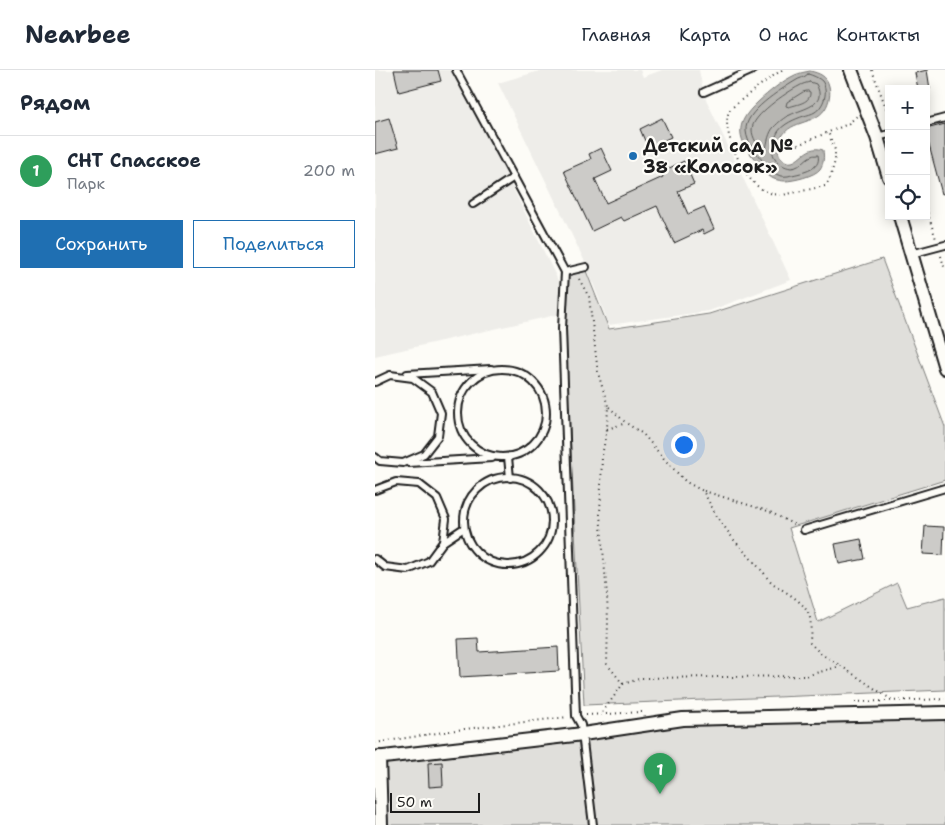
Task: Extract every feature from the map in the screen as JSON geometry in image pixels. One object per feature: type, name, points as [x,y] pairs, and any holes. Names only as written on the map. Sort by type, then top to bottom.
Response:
[{"type":"street","points":[[851,70],[866,107],[883,136],[889,175]]},
{"type":"street","points":[[901,220],[945,368]]},
{"type":"street","points":[[381,825],[377,757],[583,734],[683,719],[945,713]]},
{"type":"lane","points":[[456,70],[565,272],[561,328],[576,716],[583,734],[593,825]]},
{"type":"lane","points":[[704,92],[753,70]]},
{"type":"lane","points":[[930,122],[945,118]]},
{"type":"lane","points":[[473,204],[514,177]]},
{"type":"lane","points":[[911,254],[945,245]]},
{"type":"lane","points":[[565,272],[586,267]]},
{"type":"lane","points":[[496,369],[474,378],[461,397],[458,420],[467,441],[485,455],[508,457]]},
{"type":"lane","points":[[375,382],[390,375],[496,369],[519,372],[537,386],[546,407],[543,430],[530,448],[508,457],[403,464],[380,461],[375,457]]},
{"type":"lane","points":[[390,375],[413,378],[419,382],[432,392],[441,413],[438,436],[424,454],[403,464]]},
{"type":"lane","points":[[508,457],[510,478]]},
{"type":"lane","points":[[502,477],[525,480],[543,494],[552,515],[549,538],[536,556],[514,565],[491,563],[473,549],[464,528],[467,505],[480,486],[502,477]]},
{"type":"lane","points":[[375,490],[396,482],[419,484],[437,498],[446,519],[443,542]]},
{"type":"lane","points":[[804,530],[945,488]]},
{"type":"lane","points":[[375,559],[385,567],[408,570],[429,561],[443,542],[464,528]]},
{"type":"path","points":[[782,70],[766,80],[730,110],[727,119],[727,130],[734,150],[752,181],[760,188],[776,195],[825,186],[835,161],[835,150],[829,132]]},
{"type":"path","points":[[872,70],[885,105]]},
{"type":"path","points":[[793,147],[848,124],[866,107]]},
{"type":"path","points":[[575,270],[589,297],[597,373],[608,406],[607,429],[601,456],[600,514],[607,595],[607,664],[623,684]]},
{"type":"path","points":[[608,406],[643,434],[685,482],[703,491],[768,510],[804,530]]},
{"type":"path","points":[[607,429],[627,423]]},
{"type":"path","points":[[703,491],[734,540],[764,573],[767,579],[798,599],[809,616],[811,643],[821,654],[892,700]]},
{"type":"path","points":[[601,714],[623,684],[642,678],[805,676],[841,666]]},
{"type":"path","points":[[375,743],[457,730],[576,716]]},
{"type":"shaded area","points":[[375,70],[455,70],[573,311],[375,356]]},
{"type":"shaded area","name":"Детский сад № 38 «Колосок»","points":[[543,70],[640,70],[643,77],[662,70],[699,70],[704,95],[791,280],[709,311],[609,325],[584,260],[498,83]]},
{"type":"shaded area","points":[[882,259],[945,427],[945,480],[789,528],[818,622],[897,583],[907,607],[945,597],[945,690],[584,705],[562,277],[586,271],[609,329],[709,314]]},
{"type":"shaded area","points":[[945,707],[945,825],[375,825],[375,762],[552,733]]},
{"type":"water","points":[[810,71],[822,76],[828,83],[830,92],[828,104],[814,118],[788,129],[783,134],[778,151],[782,159],[790,162],[811,150],[823,150],[824,158],[822,164],[817,172],[804,178],[785,181],[774,179],[765,172],[746,147],[742,139],[741,125],[750,110],[785,80],[800,73]]},
{"type":"building","points":[[394,70],[438,70],[441,81],[399,92]]},
{"type":"building","points":[[927,70],[929,85],[917,85],[915,73]]},
{"type":"building","points":[[389,118],[398,148],[375,154],[375,122]]},
{"type":"building","points":[[662,118],[671,137],[648,148],[640,129]]},
{"type":"building","points":[[945,124],[945,193],[942,194],[930,149],[930,128]]},
{"type":"building","points":[[601,148],[612,171],[595,179],[606,203],[663,177],[661,172],[684,161],[694,184],[678,191],[688,214],[704,207],[714,229],[704,234],[702,230],[674,243],[657,206],[624,221],[621,217],[592,231],[564,171],[591,159],[589,154]]},
{"type":"building","points":[[925,526],[944,527],[943,555],[923,554]]},
{"type":"building","points":[[861,539],[865,559],[839,564],[835,544]]},
{"type":"building","points":[[478,638],[479,652],[558,647],[559,671],[460,677],[458,639]]},
{"type":"building","points":[[442,762],[443,786],[429,787],[428,763]]},
{"type":"place","name":"Детский сад № 38 «Колосок»","points":[[633,156]]},
{"type":"place","name":"СНТ Спасское","points":[[660,794]]}]
